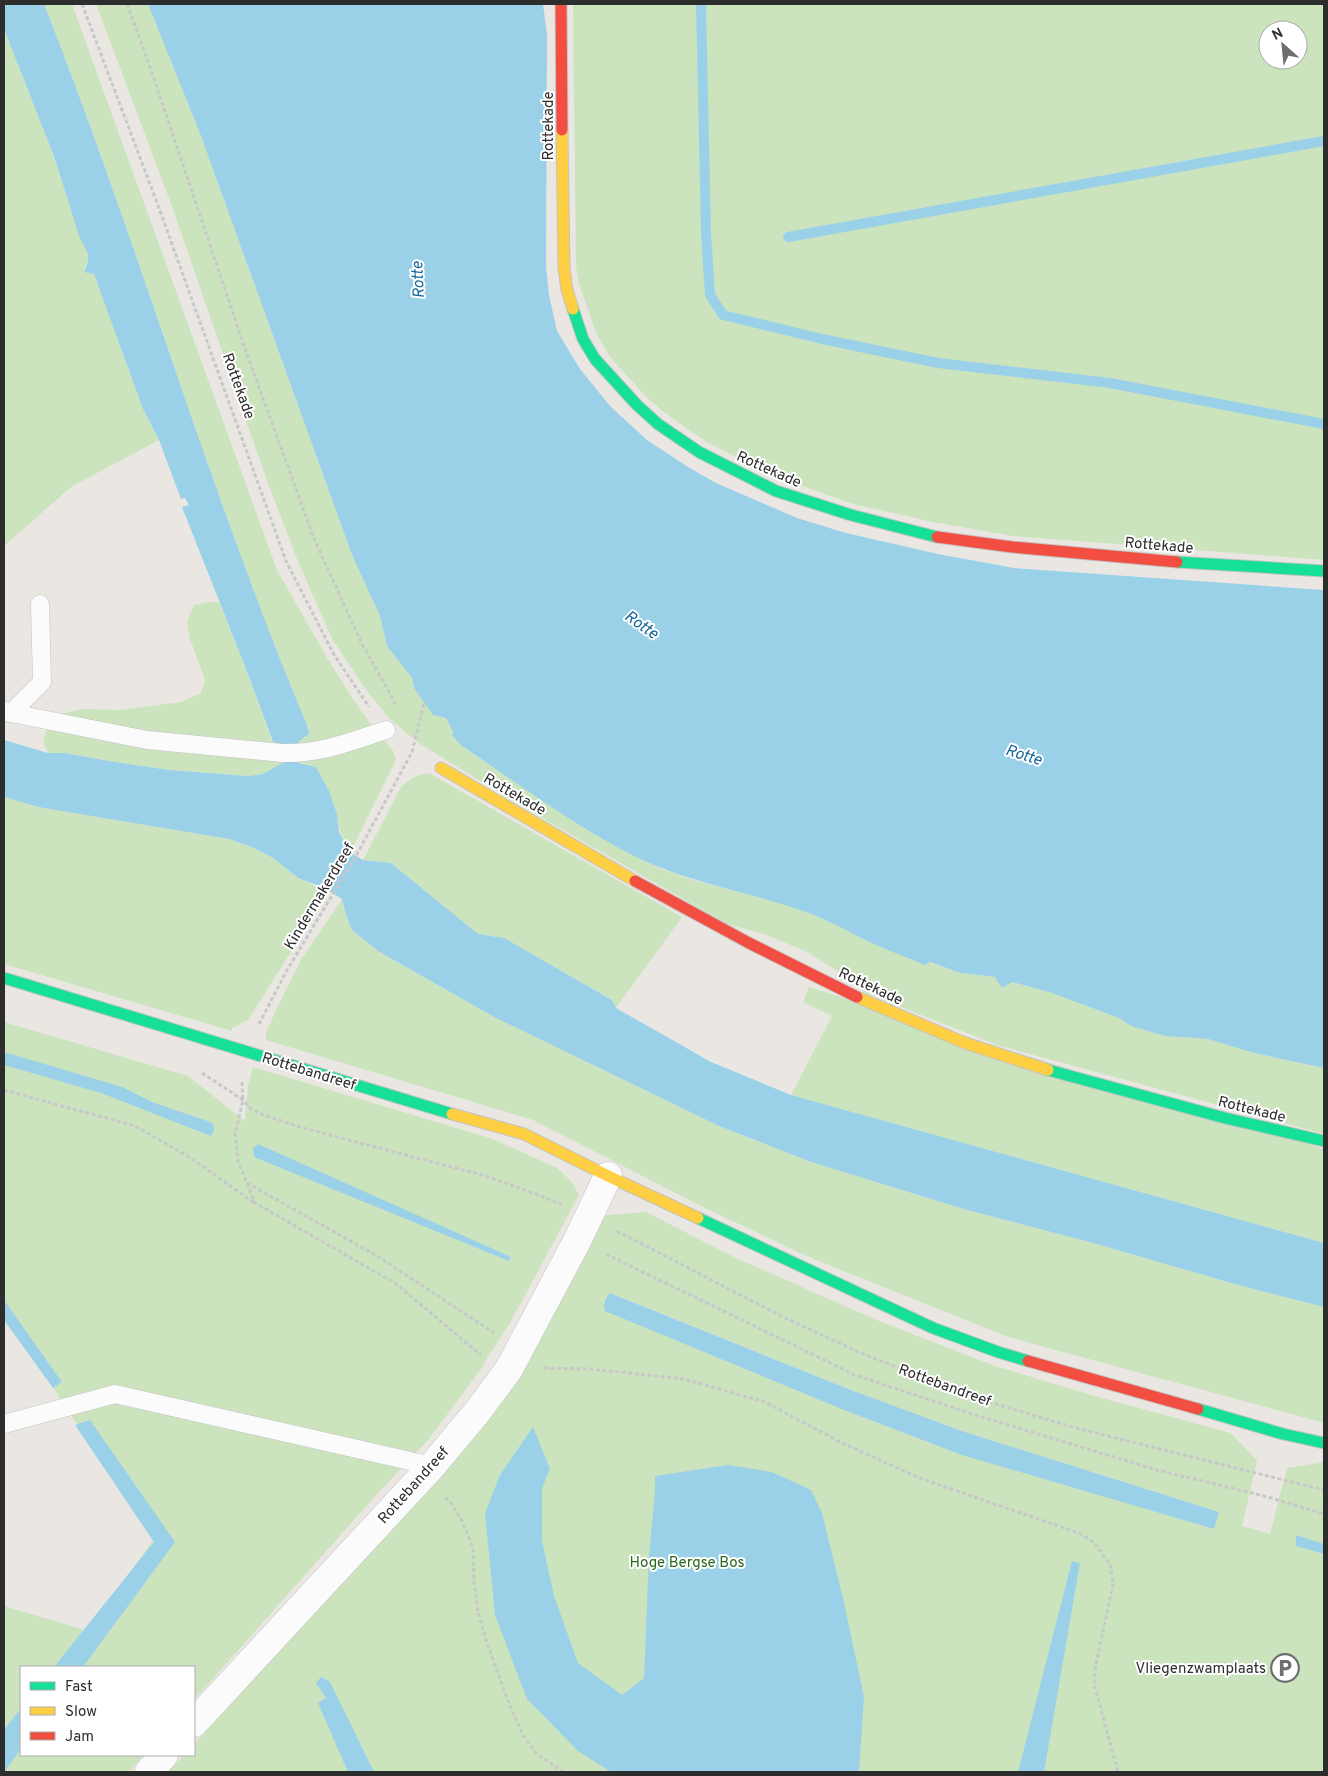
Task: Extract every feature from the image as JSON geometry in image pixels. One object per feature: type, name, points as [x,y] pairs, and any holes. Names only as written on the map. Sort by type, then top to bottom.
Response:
[{"type":"street","name":"Rottekade","points":[[562,4],[564,268],[567,290],[584,339],[595,359],[637,405],[658,424],[699,452],[776,492],[850,515],[936,537],[1012,547],[1159,561],[1324,572]]},
{"type":"street","name":"Rottekade","points":[[441,768],[668,899],[763,950],[864,1000],[944,1034],[1043,1069],[1254,1126],[1324,1141]]},
{"type":"street","name":"Rottebandreef","points":[[4,978],[425,1107],[524,1134],[608,1176],[933,1328],[998,1352],[1283,1434],[1324,1443]]},
{"type":"street","name":"Rottebandreef","points":[[195,1722],[425,1473],[478,1411],[509,1369],[590,1217],[608,1176]]},
{"type":"street","points":[[149,1772],[163,1756]]},
{"type":"lane","points":[[8,712],[42,682],[40,604]]},
{"type":"lane","points":[[8,712],[147,740],[282,753],[300,753],[329,749],[386,730]]},
{"type":"lane","points":[[4,1424],[115,1394],[425,1473]]},
{"type":"path","name":"Rottekade","points":[[82,4],[159,208],[286,562],[333,653],[382,727],[412,752]]},
{"type":"path","points":[[127,4],[245,349],[315,541],[361,642],[392,697],[399,715]]},
{"type":"path","name":"Kindermakerdreef","points":[[247,1052],[286,972],[334,895],[412,752],[424,703]]},
{"type":"path","points":[[409,743],[412,752]]},
{"type":"path","points":[[4,1090],[135,1126],[194,1160],[255,1203],[396,1283],[480,1355],[509,1369],[590,1369],[684,1379],[765,1402],[842,1443],[922,1479],[1079,1533],[1095,1543],[1111,1566],[1113,1585],[1096,1664],[1094,1684],[1118,1772]]},
{"type":"path","name":"Rottebandreef","points":[[247,1182],[238,1161],[235,1134],[243,1100],[251,1109],[261,1114],[294,1125],[482,1175],[534,1193],[590,1217],[785,1318],[863,1354],[976,1398],[1076,1428],[1324,1490]]},
{"type":"path","points":[[247,1182],[255,1203]]},
{"type":"path","points":[[247,1182],[377,1256],[497,1335]]},
{"type":"path","points":[[577,1241],[855,1376],[972,1414],[1157,1470],[1268,1497],[1324,1514]]},
{"type":"path","points":[[425,1473],[450,1502],[469,1535],[473,1548],[474,1581],[478,1612],[511,1709],[524,1737],[537,1754],[563,1772]]},
{"type":"green space","points":[[44,4],[72,4],[277,570],[329,661],[372,726],[367,732],[294,747],[296,743],[309,734],[307,725],[237,546],[111,184]]},
{"type":"green space","points":[[96,4],[148,4],[201,136],[352,555],[380,616],[387,646],[412,678],[414,688],[446,718],[461,745],[573,821],[634,856],[664,870],[693,880],[755,895],[805,911],[840,926],[869,942],[960,973],[995,977],[1052,993],[1119,1018],[1131,1026],[1165,1036],[1208,1039],[1254,1053],[1324,1068],[1324,1134],[997,1045],[866,993],[836,970],[805,951],[764,934],[727,924],[514,802],[422,745],[389,718],[366,690],[332,639],[297,559],[266,478],[170,201]]},
{"type":"green space","points":[[573,4],[1324,4],[1324,560],[1013,536],[933,522],[853,504],[771,475],[705,441],[665,413],[645,396],[610,357],[596,333],[579,284],[576,267]]},
{"type":"green space","points":[[4,29],[55,159],[79,236],[88,254],[88,261],[83,270],[94,273],[143,409],[159,440],[71,487],[4,546]]},
{"type":"green space","points":[[219,602],[246,669],[272,742],[284,745],[287,762],[263,774],[247,776],[169,770],[65,753],[48,753],[43,741],[48,726],[58,714],[84,709],[121,710],[181,702],[201,693],[205,680],[190,639],[187,621],[194,605]]},
{"type":"green space","points":[[382,739],[391,748],[396,760],[350,853],[342,838],[332,800],[316,767],[298,763],[297,760]]},
{"type":"green space","points":[[429,773],[682,917],[616,1008],[612,1000],[504,938],[478,934],[391,863],[363,860],[401,787],[413,777]]},
{"type":"green space","points":[[4,797],[38,807],[229,839],[254,848],[273,858],[298,878],[329,892],[248,1020],[232,1028],[232,1031],[4,964]]},
{"type":"green space","points":[[342,899],[352,930],[378,951],[494,1017],[719,1126],[811,1162],[967,1210],[1324,1307],[1324,1423],[1008,1337],[811,1258],[705,1208],[533,1120],[266,1040],[266,1033],[276,1010],[302,958]]},
{"type":"green space","points":[[809,987],[1324,1149],[1324,1243],[791,1095],[832,1016],[803,1002]]},
{"type":"green space","points":[[4,1022],[188,1076],[245,1121],[248,1085],[253,1067],[493,1139],[557,1168],[571,1181],[579,1195],[509,1325],[480,1369],[487,1361],[429,1439],[378,1493],[195,1699],[195,1666],[20,1666],[20,1756],[143,1756],[129,1772],[4,1772],[4,1606],[88,1631],[154,1539],[53,1388],[62,1382],[4,1300]]},
{"type":"green space","name":"Hoge Bergse Bos","points":[[646,1212],[732,1256],[874,1319],[995,1366],[1091,1395],[1231,1433],[1257,1461],[1242,1526],[1270,1534],[1287,1468],[1324,1462],[1324,1544],[1296,1535],[1324,1550],[1324,1772],[168,1772],[183,1756],[195,1756],[195,1743],[356,1565],[606,1215]],"holes":[[[611,1293],[851,1390],[962,1431],[1219,1512],[966,1445],[604,1303],[606,1297]]]},
{"type":"water","points":[[4,4],[44,4],[111,184],[237,546],[307,725],[309,734],[297,743],[296,746],[298,763],[316,767],[329,791],[337,814],[339,832],[349,852],[363,860],[391,863],[478,934],[504,938],[612,1000],[616,1008],[711,1062],[791,1095],[1324,1243],[1324,1307],[967,1210],[811,1162],[719,1126],[494,1017],[378,951],[352,930],[342,899],[322,887],[298,878],[273,858],[254,848],[229,839],[38,807],[4,797],[4,740],[48,753],[65,753],[169,770],[247,776],[263,774],[288,760],[284,745],[273,742],[182,507],[189,505],[185,498],[181,499],[159,440],[143,409],[94,274],[84,272],[88,261],[88,254],[79,236],[55,159],[4,29]]},
{"type":"water","name":"Rotte","points":[[148,4],[543,4],[547,35],[546,267],[549,295],[557,331],[580,369],[610,406],[647,440],[716,483],[797,518],[846,533],[938,554],[1014,568],[1324,590],[1324,1068],[1254,1053],[1208,1039],[1165,1036],[1131,1026],[1119,1018],[1052,993],[1012,982],[1002,988],[995,977],[960,973],[930,962],[925,965],[869,942],[812,914],[675,873],[634,856],[589,831],[546,804],[461,745],[452,735],[453,732],[446,718],[433,715],[414,688],[412,678],[387,646],[380,616],[352,555],[201,136]]},
{"type":"water","points":[[4,1052],[122,1087],[152,1102],[213,1123],[214,1130],[211,1136],[101,1093],[4,1065]]},
{"type":"water","points":[[258,1144],[511,1257],[509,1261],[254,1157],[253,1148]]},
{"type":"water","points":[[610,1293],[851,1390],[962,1431],[1219,1512],[1214,1529],[962,1455],[844,1410],[605,1311],[605,1301]]},
{"type":"water","points":[[4,1300],[62,1382],[53,1388],[4,1320]]},
{"type":"water","points":[[90,1420],[175,1542],[84,1666],[55,1666],[154,1542],[75,1425]]},
{"type":"water","points":[[533,1427],[550,1469],[542,1488],[542,1541],[554,1596],[578,1663],[622,1695],[644,1678],[649,1555],[655,1476],[728,1465],[772,1472],[811,1490],[822,1513],[843,1598],[864,1697],[859,1772],[611,1772],[578,1751],[527,1699],[495,1615],[485,1513],[500,1475]]},
{"type":"water","points":[[1296,1535],[1324,1544],[1324,1554],[1296,1546]]},
{"type":"water","points":[[1072,1561],[1080,1563],[1044,1772],[1018,1772]]},
{"type":"water","points":[[321,1677],[330,1682],[374,1772],[348,1772],[318,1703],[326,1698],[316,1683]]},
{"type":"water","points":[[20,1709],[20,1750],[4,1772],[4,1730]]},
{"type":"waterway","points":[[701,4],[706,233],[710,295],[723,315],[822,339],[938,363],[1110,383],[1324,424]]},
{"type":"waterway","points":[[788,237],[1324,141]]},
{"type":"traffic: fast","points":[[573,309],[583,339],[595,359],[637,405],[658,424],[699,452],[776,491],[851,515],[937,537]]},
{"type":"traffic: fast","points":[[1177,562],[1324,571]]},
{"type":"traffic: fast","points":[[4,978],[452,1114]]},
{"type":"traffic: fast","points":[[1048,1070],[1225,1118],[1324,1141]]},
{"type":"traffic: fast","points":[[698,1218],[933,1328],[1028,1361]]},
{"type":"traffic: fast","points":[[1198,1409],[1283,1434],[1324,1443]]},
{"type":"traffic: slow","points":[[562,130],[564,268],[567,290],[573,309]]},
{"type":"traffic: slow","points":[[441,768],[635,881]]},
{"type":"traffic: slow","points":[[857,997],[965,1043],[1048,1070]]},
{"type":"traffic: slow","points":[[452,1114],[524,1134],[698,1218]]},
{"type":"traffic: jam","points":[[561,4],[562,130]]},
{"type":"traffic: jam","points":[[937,537],[1012,547],[1177,562]]},
{"type":"traffic: jam","points":[[635,881],[749,943],[857,997]]},
{"type":"traffic: jam","points":[[1028,1361],[1198,1409]]},
{"type":"place","name":"Vliegenzwamplaats","points":[[1285,1668]]}]
